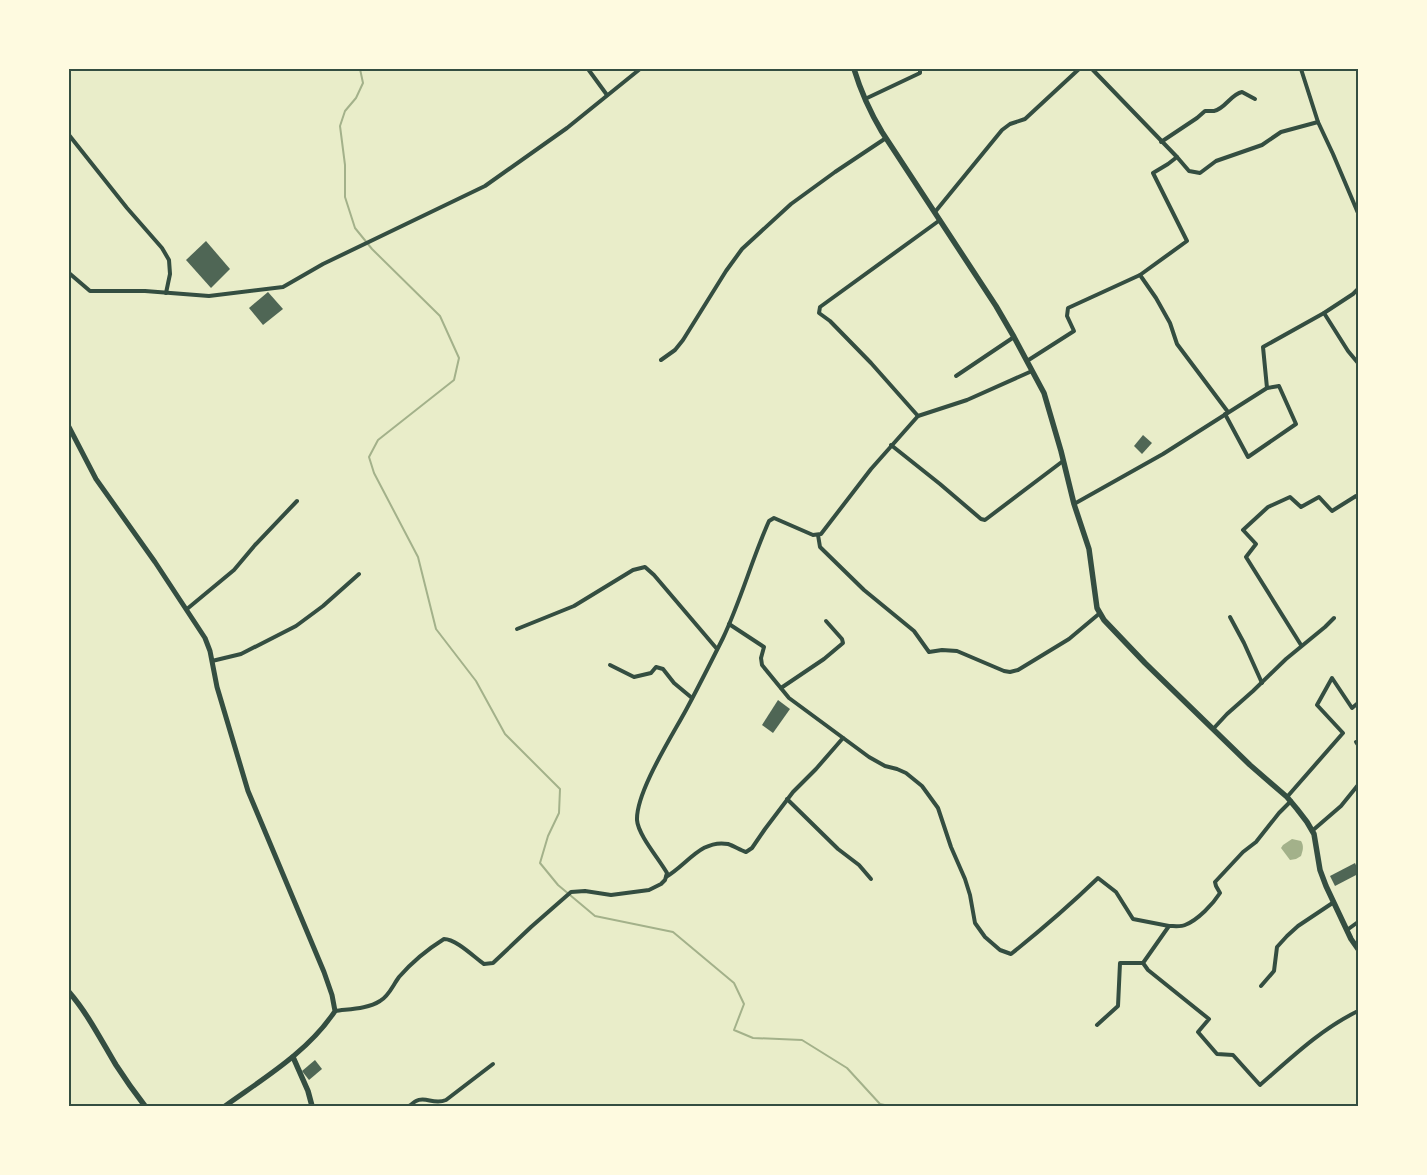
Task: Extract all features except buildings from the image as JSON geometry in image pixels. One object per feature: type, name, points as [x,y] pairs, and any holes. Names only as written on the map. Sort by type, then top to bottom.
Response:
[{"type":"main road","points":[[854,69],[870,111],[1014,337],[1044,393],[1064,461],[1074,504],[1089,549],[1097,608],[1104,620],[1124,642],[1250,765],[1289,799],[1307,822],[1312,831],[1320,870],[1347,930],[1358,949]]},
{"type":"main road","points":[[69,992],[104,1043],[130,1087],[145,1106]]},
{"type":"main road","points":[[293,1057],[308,1091],[312,1106]]},
{"type":"street","points":[[588,69],[607,95]]},
{"type":"street","points":[[69,273],[90,291],[145,291],[209,296],[283,287],[323,264],[485,186],[567,128],[640,69]]},
{"type":"street","points":[[864,99],[920,73],[920,69]]},
{"type":"street","points":[[935,212],[1002,130],[1010,124],[1026,119],[1079,69]]},
{"type":"street","points":[[1092,69],[1177,157],[1188,171],[1200,173],[1216,161],[1262,144],[1281,132],[1318,122]]},
{"type":"street","points":[[1301,69],[1318,122],[1357,203],[1358,212]]},
{"type":"street","points":[[1162,142],[1205,111],[1216,111],[1236,93],[1242,92],[1254,100]]},
{"type":"street","points":[[69,135],[127,208],[162,248],[169,260],[170,274],[166,293]]},
{"type":"street","points":[[661,360],[675,350],[683,340],[726,271],[742,250],[791,204],[886,138]]},
{"type":"street","points":[[1027,361],[1074,331],[1067,316],[1068,308],[1140,275],[1186,241],[1153,173],[1177,157]]},
{"type":"street","points":[[918,416],[871,363],[830,321],[819,313],[820,307],[940,220]]},
{"type":"street","points":[[1074,504],[1163,454],[1226,413],[1267,388],[1280,386],[1296,424],[1248,457],[1226,413],[1176,344],[1170,323],[1140,275]]},
{"type":"street","points":[[1267,388],[1263,347],[1324,313],[1358,289]]},
{"type":"street","points":[[1324,313],[1358,363]]},
{"type":"street","points":[[956,376],[1014,337]]},
{"type":"street","points":[[666,877],[667,873],[648,845],[637,822],[639,802],[651,774],[729,624],[768,521],[774,518],[813,535],[818,535],[891,445],[918,416],[967,400],[1032,371]]},
{"type":"street","points":[[69,427],[96,479],[205,638],[219,694],[248,791],[324,972],[335,1011]]},
{"type":"street","points":[[891,445],[981,519],[985,520],[1064,461]]},
{"type":"street","points":[[1301,645],[1246,557],[1256,544],[1243,530],[1268,507],[1290,497],[1301,508],[1319,497],[1332,511],[1356,496],[1358,498]]},
{"type":"street","points":[[186,609],[234,570],[297,501]]},
{"type":"street","points":[[818,535],[820,547],[864,590],[914,631],[928,652],[942,650],[957,651],[1010,672],[1018,670],[1069,639],[1100,613]]},
{"type":"street","points":[[517,629],[574,606],[633,570],[644,567],[717,649]]},
{"type":"street","points":[[212,661],[241,654],[296,626],[323,606],[359,574]]},
{"type":"street","points":[[1230,617],[1262,683]]},
{"type":"street","points":[[1214,728],[1301,645],[1334,618]]},
{"type":"street","points":[[781,688],[843,643],[842,639],[826,621]]},
{"type":"street","points":[[729,624],[764,647],[761,658],[762,665],[789,698],[877,762],[906,773],[922,786],[938,808],[951,847],[965,879],[975,924],[984,937],[1000,950],[1011,954],[1049,923],[1098,878],[1116,892],[1133,919],[1169,926],[1184,925],[1202,914],[1215,902],[1220,892],[1215,882],[1243,852],[1256,842],[1343,734],[1317,705],[1332,678],[1352,708],[1358,703]]},
{"type":"street","points":[[610,665],[634,677],[651,673],[656,667],[663,669],[674,683],[692,698]]},
{"type":"street","points":[[225,1106],[293,1057],[335,1011],[378,1003],[385,998],[397,979],[408,967],[444,939],[454,941],[484,964],[493,963],[571,892],[585,891],[611,895],[649,890],[661,884],[666,877],[708,844],[730,844],[746,852],[752,848],[788,799],[843,738]]},
{"type":"street","points":[[1312,831],[1341,806],[1358,785]]},
{"type":"street","points":[[788,799],[838,849],[859,865],[871,879]]},
{"type":"street","points":[[1261,986],[1274,971],[1277,948],[1287,936],[1298,926],[1334,902]]},
{"type":"street","points":[[1347,930],[1358,922]]},
{"type":"street","points":[[1143,962],[1169,926]]},
{"type":"street","points":[[1143,962],[1148,970],[1209,1019],[1198,1032],[1217,1054],[1233,1055],[1260,1085],[1303,1047],[1338,1020],[1358,1011]]},
{"type":"street","points":[[1097,1025],[1118,1006],[1120,963],[1143,962]]},
{"type":"street","points":[[409,1106],[418,1100],[432,1102],[446,1100],[493,1064]]},
{"type":"shaded area","points":[[1292,839],[1301,841],[1303,848],[1301,856],[1290,860],[1281,848]]},
{"type":"waterway","points":[[360,69],[363,83],[356,98],[345,111],[340,126],[345,165],[345,197],[355,228],[372,249],[440,316],[459,358],[454,380],[378,440],[369,457],[374,473],[418,557],[436,629],[476,681],[505,734],[560,789],[559,813],[548,836],[540,863],[558,885],[595,916],[673,932],[734,983],[744,1004],[734,1030],[753,1038],[802,1040],[847,1068],[880,1104],[889,1106]]}]
